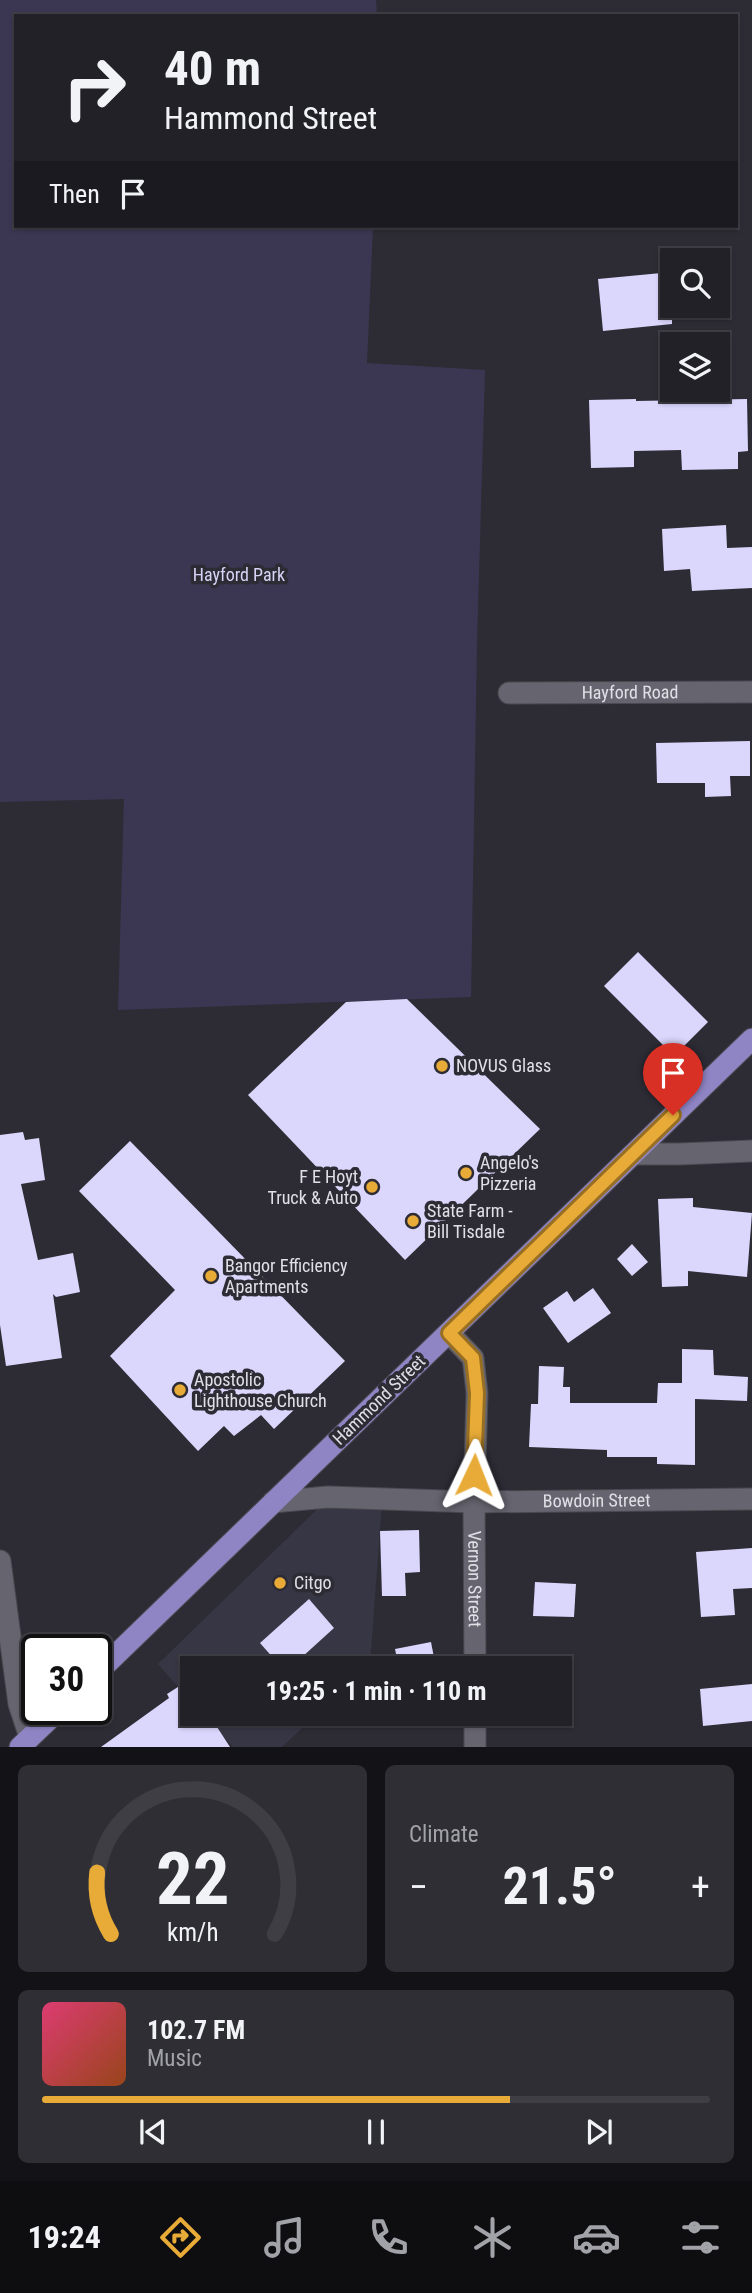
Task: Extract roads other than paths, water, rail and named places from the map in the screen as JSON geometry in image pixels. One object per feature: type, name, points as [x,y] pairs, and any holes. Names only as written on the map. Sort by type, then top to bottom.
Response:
[{"type":"main road","name":"Hammond Street","points":[[112,1658],[752,1039]]},
{"type":"main road","points":[[25,1742],[43,1725]]},
{"type":"street","name":"Hayford Road","points":[[509,693],[752,692]]},
{"type":"street","points":[[634,1154],[752,1151]]},
{"type":"street","name":"Vernon Street","points":[[449,1333],[473,1358],[477,1393],[474,1502],[475,1656]]},
{"type":"street","name":"Bowdoin Street","points":[[273,1502],[328,1497],[474,1502],[752,1499]]},
{"type":"street","points":[[1,1574],[25,1742]]},
{"type":"street","points":[[475,1726],[475,1747]]},
{"type":"place","name":"NOVUS Glass","points":[[442,1066]]},
{"type":"place","name":"Angelo's Pizzeria","points":[[466,1173]]},
{"type":"place","name":"F E Hoyt Truck & Auto","points":[[372,1187]]},
{"type":"place","name":"State Farm - Bill Tisdale","points":[[413,1221]]},
{"type":"place","name":"Bangor Efficiency Apartments","points":[[211,1276]]},
{"type":"place","name":"Apostolic Lighthouse Church","points":[[180,1390]]},
{"type":"place","name":"Citgo","points":[[280,1583]]},
{"type":"park label","name":"Hayford Park","points":[[239,575]]}]
